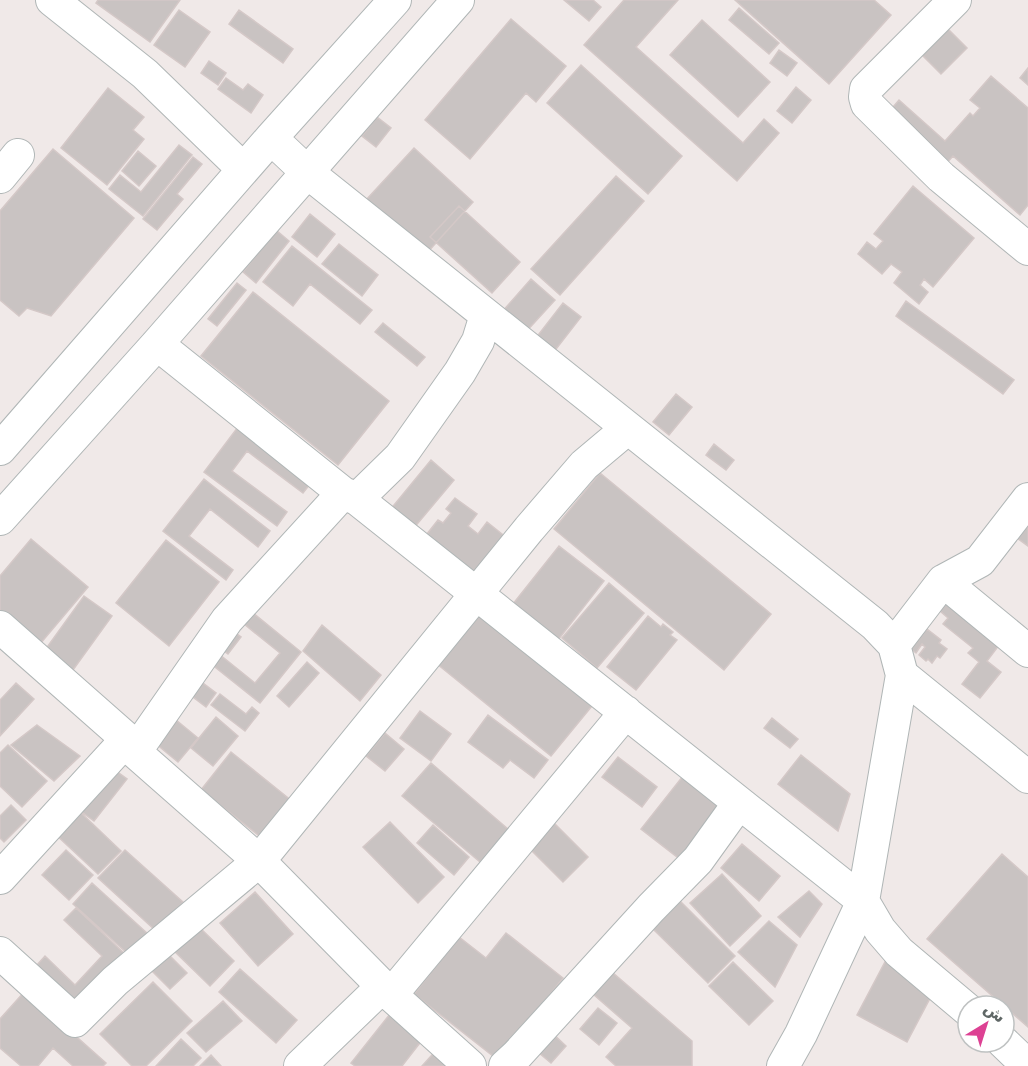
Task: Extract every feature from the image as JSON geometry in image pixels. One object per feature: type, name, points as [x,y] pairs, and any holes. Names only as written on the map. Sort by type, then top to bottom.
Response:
[{"type":"street","points":[[52,0],[146,74],[243,170]]},
{"type":"street","points":[[0,449],[271,138],[395,0]]},
{"type":"street","points":[[0,519],[157,344],[458,0]]},
{"type":"street","points":[[955,0],[866,89],[867,104],[941,177],[1028,249]]},
{"type":"street","points":[[271,138],[307,172],[874,625],[894,645],[902,675],[863,901],[801,1034],[783,1066]]},
{"type":"street","points":[[0,878],[131,746],[227,620],[350,496],[400,457],[460,372],[478,342],[486,315]]},
{"type":"street","points":[[157,344],[477,594],[863,901],[880,930],[899,952],[956,1000]]},
{"type":"street","points":[[0,953],[75,1021],[115,981],[259,861],[529,529],[584,465],[628,428]]},
{"type":"street","points":[[894,645],[943,581],[980,561],[1028,499]]},
{"type":"street","points":[[943,581],[1028,651]]},
{"type":"street","points":[[0,627],[259,861],[387,991],[470,1066]]},
{"type":"street","points":[[902,675],[1028,777]]},
{"type":"street","points":[[300,1066],[387,991],[626,712]]},
{"type":"street","points":[[505,1066],[698,860],[739,803]]},
{"type":"street","points":[[1016,1054],[1028,1066]]},
{"type":"building","points":[[98,0],[180,0],[150,42],[96,3]]},
{"type":"building","points":[[564,0],[593,0],[601,7],[589,21]]},
{"type":"building","points":[[624,0],[678,0],[636,47],[743,143],[764,119],[779,133],[737,181],[584,45]]},
{"type":"building","points":[[735,0],[874,0],[891,15],[829,84]]},
{"type":"building","points":[[739,8],[779,43],[769,54],[729,20]]},
{"type":"building","points":[[179,10],[210,32],[185,67],[154,45]]},
{"type":"building","points":[[239,10],[293,49],[283,63],[229,24]]},
{"type":"building","points":[[511,19],[566,66],[536,102],[526,93],[470,159],[425,120]]},
{"type":"building","points":[[702,20],[770,82],[738,117],[670,55]]},
{"type":"building","points":[[942,23],[967,48],[941,74],[916,49]]},
{"type":"building","points":[[779,50],[797,63],[787,76],[770,63]]},
{"type":"building","points":[[209,61],[226,73],[218,85],[201,73]]},
{"type":"building","points":[[581,65],[682,156],[648,194],[547,103]]},
{"type":"building","points":[[1028,68],[1028,85],[1020,78]]},
{"type":"building","points":[[991,76],[1028,108],[1028,205],[1020,215],[953,156],[945,165],[887,114],[899,100],[945,141],[970,113],[973,116],[980,108],[970,100]]},
{"type":"building","points":[[226,78],[243,90],[248,84],[263,95],[251,113],[218,89]]},
{"type":"building","points":[[796,87],[811,100],[792,123],[777,111]]},
{"type":"building","points":[[108,88],[144,117],[133,130],[144,139],[107,185],[61,148]]},
{"type":"building","points":[[377,117],[391,128],[376,147],[362,136]]},
{"type":"building","points":[[179,145],[192,155],[143,216],[109,189],[120,175],[141,192]]},
{"type":"building","points":[[414,148],[473,202],[426,254],[366,200]]},
{"type":"building","points":[[53,149],[134,218],[51,316],[27,308],[19,316],[0,300],[0,211]]},
{"type":"building","points":[[138,151],[156,166],[139,186],[122,171]]},
{"type":"building","points":[[193,157],[202,164],[177,194],[183,199],[157,230],[143,219]]},
{"type":"building","points":[[616,176],[644,201],[560,295],[531,269]]},
{"type":"building","points":[[913,186],[974,238],[933,287],[924,279],[920,285],[928,292],[919,304],[894,283],[902,272],[891,264],[882,274],[858,254],[867,242],[876,249],[883,241],[874,234]]},
{"type":"building","points":[[459,206],[520,262],[492,293],[430,237]]},
{"type":"building","points":[[310,214],[335,234],[317,257],[292,237]]},
{"type":"building","points":[[276,230],[289,241],[256,283],[243,272]]},
{"type":"building","points":[[339,244],[378,275],[362,296],[322,264]]},
{"type":"building","points":[[292,246],[372,310],[360,324],[310,284],[293,306],[263,282]]},
{"type":"building","points":[[531,279],[555,300],[524,334],[501,313]]},
{"type":"building","points":[[237,283],[246,290],[217,326],[208,319]]},
{"type":"building","points":[[253,292],[389,401],[338,465],[201,356]]},
{"type":"building","points":[[906,301],[1014,380],[1003,394],[896,316]]},
{"type":"building","points":[[563,303],[581,317],[553,353],[535,339]]},
{"type":"building","points":[[383,323],[425,357],[417,366],[375,332]]},
{"type":"building","points":[[676,394],[692,407],[669,435],[653,422]]},
{"type":"building","points":[[244,419],[318,474],[303,493],[247,451],[232,471],[287,512],[277,526],[204,472]]},
{"type":"building","points":[[714,444],[734,460],[726,470],[706,455]]},
{"type":"building","points":[[431,460],[454,480],[408,535],[385,516]]},
{"type":"building","points":[[600,473],[771,614],[724,670],[554,529]]},
{"type":"building","points":[[204,479],[270,531],[258,547],[210,509],[189,536],[233,570],[226,580],[163,531]]},
{"type":"building","points":[[455,498],[477,514],[468,526],[478,534],[487,522],[512,542],[476,589],[419,544],[438,520],[443,523],[451,513],[446,509]]},
{"type":"building","points":[[1028,525],[1028,546],[1017,538]]},
{"type":"building","points":[[31,539],[88,587],[40,644],[0,610],[0,576]]},
{"type":"building","points":[[166,540],[219,582],[169,646],[116,603]]},
{"type":"building","points":[[559,546],[604,581],[558,640],[513,604]]},
{"type":"building","points":[[609,583],[644,613],[597,668],[562,638]]},
{"type":"building","points":[[943,592],[1003,640],[987,661],[1001,672],[980,698],[962,684],[979,662],[968,653],[973,648],[943,624],[948,618],[933,605]]},
{"type":"building","points":[[84,596],[112,616],[73,670],[45,650]]},
{"type":"building","points":[[482,608],[596,701],[551,756],[437,664]]},
{"type":"building","points":[[253,613],[301,652],[260,703],[206,660],[214,650],[255,683],[280,653],[244,624]]},
{"type":"building","points":[[648,616],[661,627],[663,624],[673,632],[670,635],[677,640],[636,690],[607,667]]},
{"type":"building","points":[[322,625],[381,675],[360,701],[303,651]]},
{"type":"building","points":[[229,628],[241,637],[228,654],[216,645]]},
{"type":"building","points":[[927,629],[941,640],[939,643],[947,649],[940,658],[937,656],[932,663],[919,655],[925,647],[922,644],[916,653],[911,649]]},
{"type":"building","points":[[307,662],[319,673],[289,707],[277,696]]},
{"type":"building","points":[[199,680],[216,693],[206,707],[189,694]]},
{"type":"building","points":[[16,683],[34,699],[0,736],[0,700]]},
{"type":"building","points":[[220,694],[246,714],[252,707],[259,713],[245,731],[211,705]]},
{"type":"building","points":[[420,711],[451,734],[431,761],[400,738]]},
{"type":"building","points":[[170,715],[198,738],[178,762],[150,739]]},
{"type":"building","points":[[488,715],[548,760],[534,778],[510,760],[503,768],[468,742]]},
{"type":"building","points":[[216,717],[238,736],[213,766],[191,748]]},
{"type":"building","points":[[772,718],[798,739],[790,748],[764,728]]},
{"type":"building","points":[[37,725],[80,756],[54,781],[11,745]]},
{"type":"building","points":[[385,733],[404,749],[385,771],[366,756]]},
{"type":"building","points":[[8,745],[47,781],[22,807],[0,786],[0,753]]},
{"type":"building","points":[[231,752],[292,801],[262,838],[201,790]]},
{"type":"building","points":[[801,755],[850,794],[838,831],[778,784]]},
{"type":"building","points":[[618,757],[657,787],[642,807],[602,777]]},
{"type":"building","points":[[431,763],[508,829],[480,862],[402,796]]},
{"type":"building","points":[[108,765],[127,779],[94,821],[75,807]]},
{"type":"building","points":[[683,776],[728,812],[686,864],[641,829]]},
{"type":"building","points":[[11,805],[26,820],[4,842],[0,838],[0,816]]},
{"type":"building","points":[[76,808],[121,851],[98,874],[53,832]]},
{"type":"building","points":[[549,818],[588,857],[563,882],[524,843]]},
{"type":"building","points":[[390,822],[444,877],[418,903],[363,847]]},
{"type":"building","points":[[433,825],[469,857],[454,875],[417,843]]},
{"type":"building","points":[[742,844],[780,876],[759,901],[721,868]]},
{"type":"building","points":[[66,850],[93,875],[69,900],[42,875]]},
{"type":"building","points":[[125,850],[183,902],[156,931],[98,878]]},
{"type":"building","points":[[1002,854],[1028,877],[1028,1027],[1016,1017],[1016,994],[990,994],[927,939]]},
{"type":"building","points":[[722,874],[761,916],[730,946],[690,903]]},
{"type":"building","points":[[92,883],[148,934],[129,955],[73,904]]},
{"type":"building","points":[[809,891],[822,904],[800,937],[778,917]]},
{"type":"building","points":[[255,892],[293,934],[258,966],[220,923]]},
{"type":"building","points":[[680,901],[735,956],[708,983],[653,929]]},
{"type":"building","points":[[76,908],[126,955],[77,1006],[36,966],[45,956],[75,985],[102,956],[64,920]]},
{"type":"building","points":[[769,921],[797,945],[775,987],[738,952]]},
{"type":"building","points":[[195,923],[234,961],[210,986],[171,948]]},
{"type":"building","points":[[506,933],[563,978],[498,1060],[414,994],[459,937],[486,958]]},
{"type":"building","points":[[167,953],[187,973],[170,989],[150,969]]},
{"type":"building","points":[[886,960],[936,987],[907,1042],[857,1015]]},
{"type":"building","points":[[733,962],[773,1001],[749,1025],[709,986]]},
{"type":"building","points":[[605,966],[692,1041],[692,1066],[616,1066],[606,1057],[632,1028],[586,988]]},
{"type":"building","points":[[240,969],[297,1020],[276,1043],[219,992]]},
{"type":"building","points":[[153,982],[192,1021],[146,1066],[132,1066],[100,1034]]},
{"type":"building","points":[[25,991],[106,1063],[103,1066],[73,1066],[53,1048],[38,1066],[21,1066],[0,1048],[0,1019]]},
{"type":"building","points":[[223,1001],[242,1021],[206,1052],[187,1033]]},
{"type":"building","points":[[598,1008],[617,1023],[599,1045],[580,1029]]},
{"type":"building","points":[[394,1009],[426,1035],[402,1066],[355,1066],[351,1063]]},
{"type":"building","points":[[549,1030],[566,1046],[551,1063],[533,1048]]},
{"type":"building","points":[[181,1039],[201,1058],[193,1066],[156,1066]]},
{"type":"building","points":[[440,1046],[461,1066],[422,1066]]},
{"type":"building","points":[[211,1055],[221,1066],[200,1066]]}]
